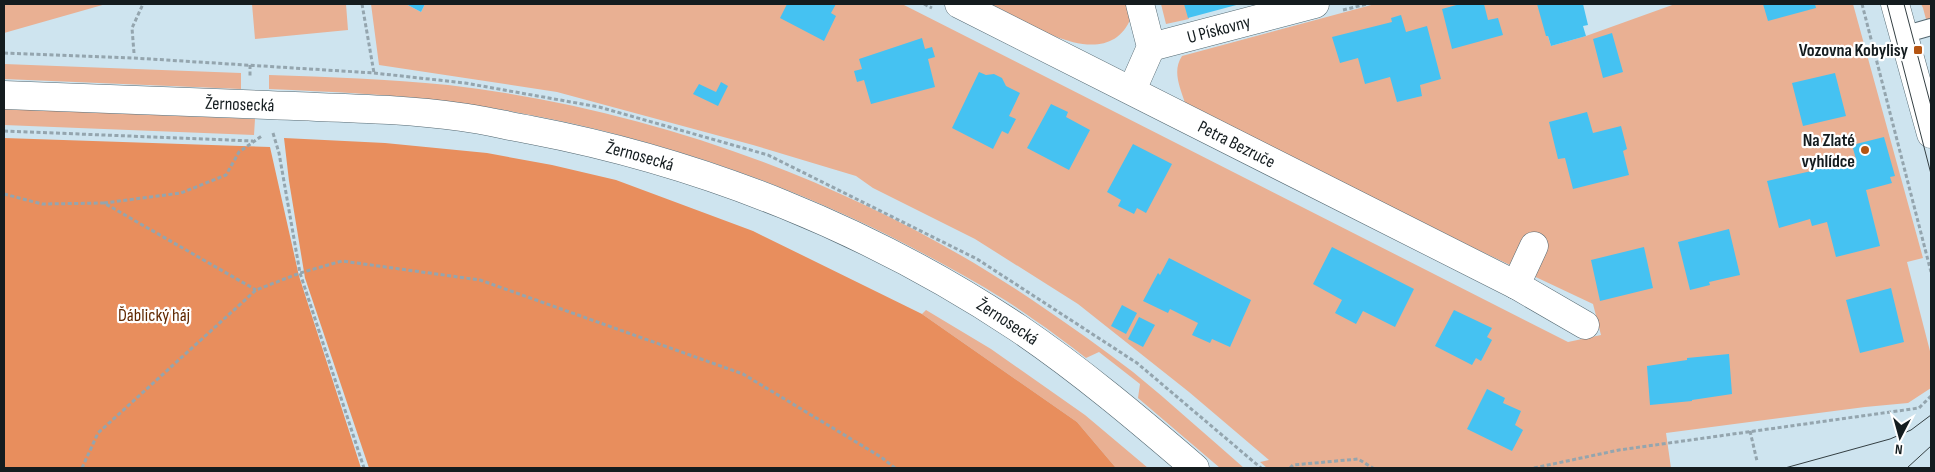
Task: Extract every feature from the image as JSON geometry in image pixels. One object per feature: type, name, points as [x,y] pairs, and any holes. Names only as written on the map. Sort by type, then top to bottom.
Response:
[{"type":"street","name":"Petra Bezruče","points":[[959,4],[1516,285],[1585,325]]},
{"type":"street","points":[[1132,90],[1151,47],[1140,4]]},
{"type":"street","name":"U Pískovny","points":[[1151,47],[1315,4]]},
{"type":"street","points":[[1895,4],[1931,134]]},
{"type":"street","name":"Žernosecká","points":[[4,95],[360,109],[462,117],[591,142],[682,167],[754,192],[863,240],[955,289],[1019,330],[1101,390],[1195,468]]},
{"type":"street","points":[[1516,285],[1534,246]]},
{"type":"lane","points":[[1903,35],[1931,27]]},
{"type":"path","points":[[134,53],[132,28],[142,4]]},
{"type":"path","points":[[4,53],[134,58],[374,73],[362,4]]},
{"type":"path","points":[[1862,4],[1931,272]]},
{"type":"path","points":[[272,129],[279,153],[300,273],[364,468]]},
{"type":"path","points":[[4,131],[254,141],[239,152],[226,175],[181,193],[104,203],[42,204],[4,194]]},
{"type":"path","points":[[104,203],[256,290]]},
{"type":"path","points":[[82,468],[98,433],[256,290],[300,273],[342,261],[480,280],[743,374],[895,468]]},
{"type":"path","points":[[1534,468],[1619,450],[1919,408],[1931,396]]},
{"type":"path","points":[[1750,432],[1757,461]]},
{"type":"path","points":[[1290,468],[1293,465],[1358,459],[1373,468]]},
{"type":"shaded area","points":[[4,4],[106,4],[4,33]]},
{"type":"shaded area","points":[[252,4],[346,4],[348,30],[255,39]]},
{"type":"shaded area","points":[[371,4],[406,4],[421,12],[425,4],[902,4],[1568,342],[1601,335],[1593,304],[1476,249],[1185,103],[1177,73],[1182,56],[1375,4],[1538,4],[1551,46],[1586,36],[1675,4],[1853,4],[1923,258],[1907,262],[1931,355],[1931,388],[1908,403],[1666,433],[1671,468],[1267,468],[1260,462],[1269,460],[1189,392],[1078,304],[975,239],[873,188],[856,176],[753,145],[557,92],[379,65]]},
{"type":"shaded area","points":[[991,4],[1127,4],[1131,18],[1119,35],[1104,43],[1085,44],[1065,40],[1045,32]]},
{"type":"shaded area","points":[[1161,4],[1185,4],[1189,19],[1166,24]]},
{"type":"shaded area","points":[[1921,4],[1931,4],[1931,38],[1923,8]]},
{"type":"shaded area","points":[[4,64],[241,73],[241,89],[4,79]]},
{"type":"shaded area","points":[[269,75],[358,78],[426,83],[526,97],[604,113],[681,134],[758,160],[832,190],[905,225],[974,263],[1041,306],[1122,363],[1244,468],[1220,468],[1138,398],[1140,384],[1099,352],[1086,358],[1020,310],[981,286],[872,227],[814,201],[756,178],[697,158],[577,125],[515,112],[430,99],[269,89]]},
{"type":"shaded area","points":[[4,109],[255,119],[254,135],[4,125]]},
{"type":"shaded area","points":[[926,310],[991,349],[1085,415],[1148,468],[1116,468],[1077,422],[922,314]]},
{"type":"green space","name":"Ďáblický háj","points":[[4,138],[270,147],[299,276],[361,468],[4,468]]},
{"type":"green space","points":[[284,138],[385,143],[487,153],[552,165],[616,180],[753,231],[922,314],[1077,422],[1116,468],[369,468],[305,278]]},
{"type":"building","points":[[406,4],[425,4],[421,12]]},
{"type":"building","points":[[787,4],[836,4],[831,13],[836,16],[824,41],[780,18]]},
{"type":"building","points":[[1184,4],[1240,4],[1188,18]]},
{"type":"building","points":[[1460,4],[1484,4],[1488,20],[1498,18],[1503,35],[1452,49],[1442,9]]},
{"type":"building","points":[[1537,4],[1583,4],[1588,25],[1583,26],[1586,36],[1551,46],[1548,36],[1546,36]]},
{"type":"building","points":[[1763,4],[1815,4],[1816,8],[1768,21]]},
{"type":"building","points":[[1401,15],[1406,32],[1427,26],[1441,79],[1420,85],[1422,96],[1397,102],[1390,77],[1365,84],[1358,58],[1340,63],[1332,37],[1392,22],[1391,18]]},
{"type":"building","points":[[1612,33],[1623,72],[1603,78],[1593,39]]},
{"type":"building","points":[[922,38],[925,49],[932,47],[935,57],[928,59],[935,87],[871,104],[864,80],[857,82],[854,71],[862,69],[859,59]]},
{"type":"building","points":[[979,72],[986,75],[994,74],[1002,78],[1006,86],[1020,93],[1009,116],[1016,119],[1008,134],[1002,131],[993,149],[952,128]]},
{"type":"building","points":[[1835,73],[1846,116],[1803,126],[1792,83]]},
{"type":"building","points":[[721,82],[728,86],[718,106],[693,94],[699,84],[716,92]]},
{"type":"building","points":[[1051,104],[1068,112],[1066,117],[1090,130],[1069,170],[1027,148]]},
{"type":"building","points":[[1587,112],[1593,133],[1621,126],[1627,149],[1623,151],[1629,175],[1573,189],[1565,158],[1558,159],[1549,122]]},
{"type":"building","points":[[1884,137],[1895,176],[1890,177],[1892,183],[1866,190],[1880,246],[1836,257],[1827,222],[1812,226],[1810,219],[1779,228],[1767,181],[1816,170],[1815,167],[1819,169],[1856,159],[1852,145]]},
{"type":"building","points":[[1133,144],[1172,164],[1146,213],[1137,208],[1134,214],[1118,206],[1121,200],[1107,192]]},
{"type":"building","points":[[1729,229],[1740,275],[1709,282],[1710,285],[1690,290],[1678,242]]},
{"type":"building","points":[[1332,247],[1414,289],[1395,327],[1363,311],[1356,324],[1335,313],[1342,300],[1313,284]]},
{"type":"building","points":[[1644,247],[1653,288],[1600,301],[1591,260]]},
{"type":"building","points":[[1169,258],[1251,300],[1230,347],[1212,339],[1210,343],[1192,335],[1198,323],[1170,309],[1168,313],[1143,301],[1158,273],[1160,275]]},
{"type":"building","points":[[1891,288],[1904,342],[1860,353],[1846,300]]},
{"type":"building","points":[[1122,305],[1137,313],[1126,334],[1111,326]]},
{"type":"building","points":[[1454,310],[1492,328],[1487,337],[1492,340],[1481,361],[1476,358],[1472,365],[1435,346]]},
{"type":"building","points":[[1139,317],[1155,325],[1143,347],[1128,339]]},
{"type":"building","points":[[1729,354],[1732,394],[1692,401],[1650,405],[1647,366],[1687,360],[1687,358]]},
{"type":"building","points":[[1487,389],[1505,398],[1503,403],[1521,411],[1515,425],[1523,430],[1512,451],[1467,429]]},
{"type":"tram line","points":[[1887,4],[1931,174]]},
{"type":"tram line","points":[[1904,4],[1931,106]]},
{"type":"tram line","points":[[1785,468],[1890,439],[1911,430],[1931,415]]},
{"type":"tram line","points":[[1907,468],[1931,446]]},
{"type":"place","name":"Vozovna Kobylisy","points":[[1918,50]]},
{"type":"place","name":"Na Zlaté vyhlídce","points":[[1865,150]]}]
